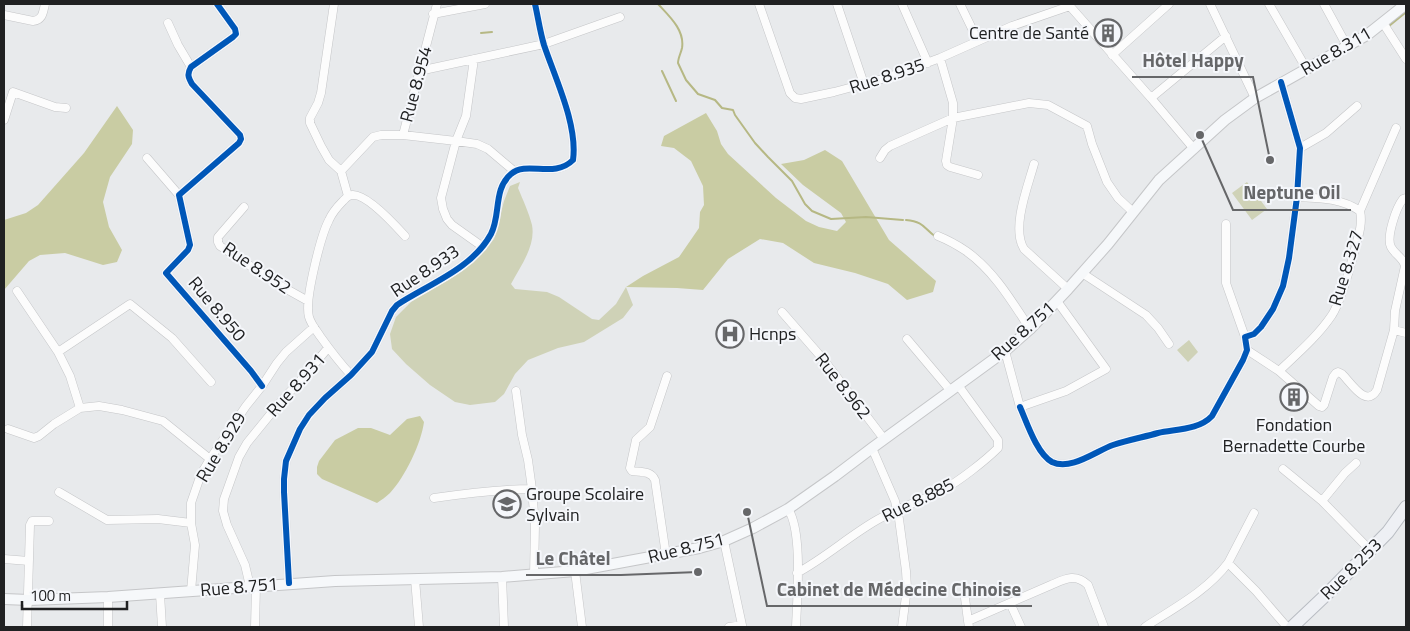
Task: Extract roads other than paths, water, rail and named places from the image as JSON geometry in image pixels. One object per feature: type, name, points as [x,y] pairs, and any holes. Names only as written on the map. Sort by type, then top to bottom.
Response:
[{"type":"highway","name":"Rue 8.253","points":[[1292,627],[1388,532],[1406,507]]},
{"type":"main road","name":"Rue 8.311","points":[[1194,149],[1224,120],[1255,98],[1367,35],[1406,4]]},
{"type":"main road","name":"Rue 8.751","points":[[4,598],[29,600],[108,597],[335,581],[502,578],[575,571],[666,555],[724,541],[788,509],[1004,351],[1030,329],[1057,301],[1108,244],[1159,180],[1194,149]]},
{"type":"street","points":[[4,15],[33,21],[38,20],[42,16],[45,4]]},
{"type":"street","points":[[147,158],[179,195],[239,143],[241,139],[192,84],[188,77],[188,72],[192,67],[236,34],[235,29],[217,4]]},
{"type":"street","points":[[334,4],[322,93],[310,118],[310,123],[321,146],[341,172],[348,196]]},
{"type":"street","name":"Rue 8.954","points":[[437,4],[403,135],[477,144],[488,149],[514,172]]},
{"type":"street","points":[[433,14],[485,4]]},
{"type":"street","points":[[514,172],[526,169],[558,169],[568,165],[573,160],[574,136],[555,72],[544,44],[535,4]]},
{"type":"street","name":"Rue 8.935","points":[[759,4],[790,93],[795,98],[801,99],[886,78],[928,63],[1012,26],[1069,5]]},
{"type":"street","points":[[837,4],[864,84]]},
{"type":"street","points":[[902,4],[928,63]]},
{"type":"street","points":[[960,4],[978,41]]},
{"type":"street","points":[[1112,55],[1169,4]]},
{"type":"street","points":[[1210,4],[1255,98]]},
{"type":"street","points":[[1269,4],[1306,68]]},
{"type":"street","points":[[1324,4],[1347,46]]},
{"type":"street","points":[[1069,5],[1152,98],[1194,149]]},
{"type":"street","points":[[419,71],[544,44],[620,17]]},
{"type":"street","points":[[168,23],[178,45],[192,67]]},
{"type":"street","points":[[1383,23],[1406,59]]},
{"type":"street","points":[[1152,98],[1226,36]]},
{"type":"street","points":[[940,58],[953,103],[947,166],[978,175]]},
{"type":"street","points":[[474,59],[466,116],[456,141],[441,198],[447,219],[452,225],[483,247]]},
{"type":"street","points":[[1245,337],[1254,334],[1262,327],[1284,286],[1297,197],[1300,148],[1281,82]]},
{"type":"street","points":[[4,120],[13,92],[55,107],[66,108]]},
{"type":"street","points":[[880,158],[890,146],[953,118],[1029,102],[1048,105],[1087,126],[1107,182],[1118,198],[1133,212]]},
{"type":"street","points":[[1300,148],[1326,133],[1357,106]]},
{"type":"street","points":[[1360,212],[1396,128]]},
{"type":"street","points":[[341,172],[373,137],[403,135]]},
{"type":"street","points":[[1034,164],[1020,214],[1021,244],[1024,249],[1068,289]]},
{"type":"street","name":"Rue 8.933","points":[[289,583],[284,479],[286,461],[300,429],[309,415],[372,352],[397,305],[460,267],[483,247],[492,232],[497,201],[503,186],[508,177],[514,172]]},
{"type":"street","points":[[351,375],[328,348],[309,317],[308,301],[315,261],[324,230],[336,208],[352,194],[370,202],[394,222],[405,236]]},
{"type":"street","name":"Rue 8.950","points":[[179,195],[190,245],[188,250],[166,273],[262,386]]},
{"type":"street","name":"Rue 8.327","points":[[1279,371],[1317,333],[1332,314],[1352,262],[1362,219],[1360,212],[1352,205],[1337,200],[1297,197]]},
{"type":"street","points":[[1247,350],[1279,371],[1319,406],[1322,407],[1324,405],[1333,377],[1338,372],[1364,396],[1374,396],[1388,356],[1394,330],[1395,310],[1405,266],[1402,259],[1390,246],[1390,239],[1393,220],[1400,202],[1406,198]]},
{"type":"street","name":"Rue 8.952","points":[[244,207],[218,237],[220,246],[274,282],[308,301]]},
{"type":"street","points":[[1004,351],[1020,407],[1043,456],[1054,463],[1062,465],[1096,454],[1112,445],[1206,423],[1212,416],[1247,350],[1245,337],[1226,283],[1226,224]]},
{"type":"street","points":[[938,236],[967,252],[989,272],[1002,286],[1030,329]]},
{"type":"street","points":[[1082,273],[1146,315],[1169,344]]},
{"type":"street","points":[[17,291],[58,352],[70,376],[80,408]]},
{"type":"street","points":[[1020,407],[1066,391],[1106,369],[1057,301]]},
{"type":"street","points":[[58,352],[130,304],[172,338],[211,382]]},
{"type":"street","name":"Rue 8.962","points":[[782,312],[823,359],[884,439]]},
{"type":"street","name":"Rue 8.929","points":[[191,591],[195,545],[191,523],[191,503],[201,474],[277,363],[286,352],[314,327]]},
{"type":"street","points":[[1394,330],[1406,333]]},
{"type":"street","name":"Rue 8.885","points":[[797,573],[834,550],[855,534],[897,509],[943,490],[960,480],[998,448],[998,440],[954,387],[907,339]]},
{"type":"street","name":"Rue 8.931","points":[[255,627],[253,586],[227,525],[223,511],[224,499],[239,457],[247,443],[328,348]]},
{"type":"street","points":[[666,555],[655,480],[650,474],[632,471],[630,468],[636,440],[650,427],[667,376]]},
{"type":"street","points":[[516,391],[532,489],[534,575]]},
{"type":"street","points":[[8,429],[34,438],[80,408],[99,406],[163,421],[210,459]]},
{"type":"street","points":[[872,448],[884,473],[897,509],[907,588],[902,627]]},
{"type":"street","points":[[1322,502],[1356,464]]},
{"type":"street","points":[[1283,469],[1322,502],[1370,550]]},
{"type":"street","points":[[434,498],[489,491],[532,489]]},
{"type":"street","points":[[59,492],[107,520],[158,519],[191,523]]},
{"type":"street","points":[[788,509],[796,530],[796,627]]},
{"type":"street","points":[[1145,627],[1202,590],[1222,570],[1228,563],[1254,512]]},
{"type":"street","points":[[27,627],[30,522],[49,521]]},
{"type":"street","points":[[724,541],[742,626],[729,627]]},
{"type":"street","points":[[4,560],[29,561]]},
{"type":"street","points":[[1228,563],[1256,591],[1287,627]]},
{"type":"street","points":[[575,571],[582,627]]},
{"type":"street","points":[[502,578],[504,627]]},
{"type":"street","points":[[965,598],[968,624],[1051,585],[1075,578],[1082,580],[1088,585],[1104,627]]},
{"type":"street","points":[[415,580],[419,627]]},
{"type":"street","points":[[160,594],[162,627]]},
{"type":"street","points":[[108,597],[108,627]]},
{"type":"street","points":[[1010,603],[1021,627]]},
{"type":"waterway","points":[[658,4],[679,29],[682,48],[678,63],[686,80],[698,94],[715,100],[722,108],[733,110],[755,143],[792,181],[805,204],[812,211],[831,219],[866,217],[903,220]]},
{"type":"waterway","points":[[1389,26],[1405,13]]},
{"type":"waterway","points":[[481,33],[492,32]]},
{"type":"waterway","points":[[662,71],[676,101]]},
{"type":"waterway","points":[[906,220],[920,224],[936,237]]},
{"type":"place","name":"Centre de Santé","points":[[1108,33]]},
{"type":"place","name":"Neptune Oil","points":[[1200,135]]},
{"type":"place","name":"Hôtel Happy","points":[[1270,160]]},
{"type":"place","name":"Hcnps","points":[[730,334]]},
{"type":"place","name":"Fondation Bernadette Courbe","points":[[1294,397]]},
{"type":"place","name":"Groupe Scolaire Sylvain","points":[[507,504]]},
{"type":"place","name":"Cabinet de Médecine Chinoise","points":[[747,512]]},
{"type":"place","name":"Le Châtel","points":[[698,572]]}]
